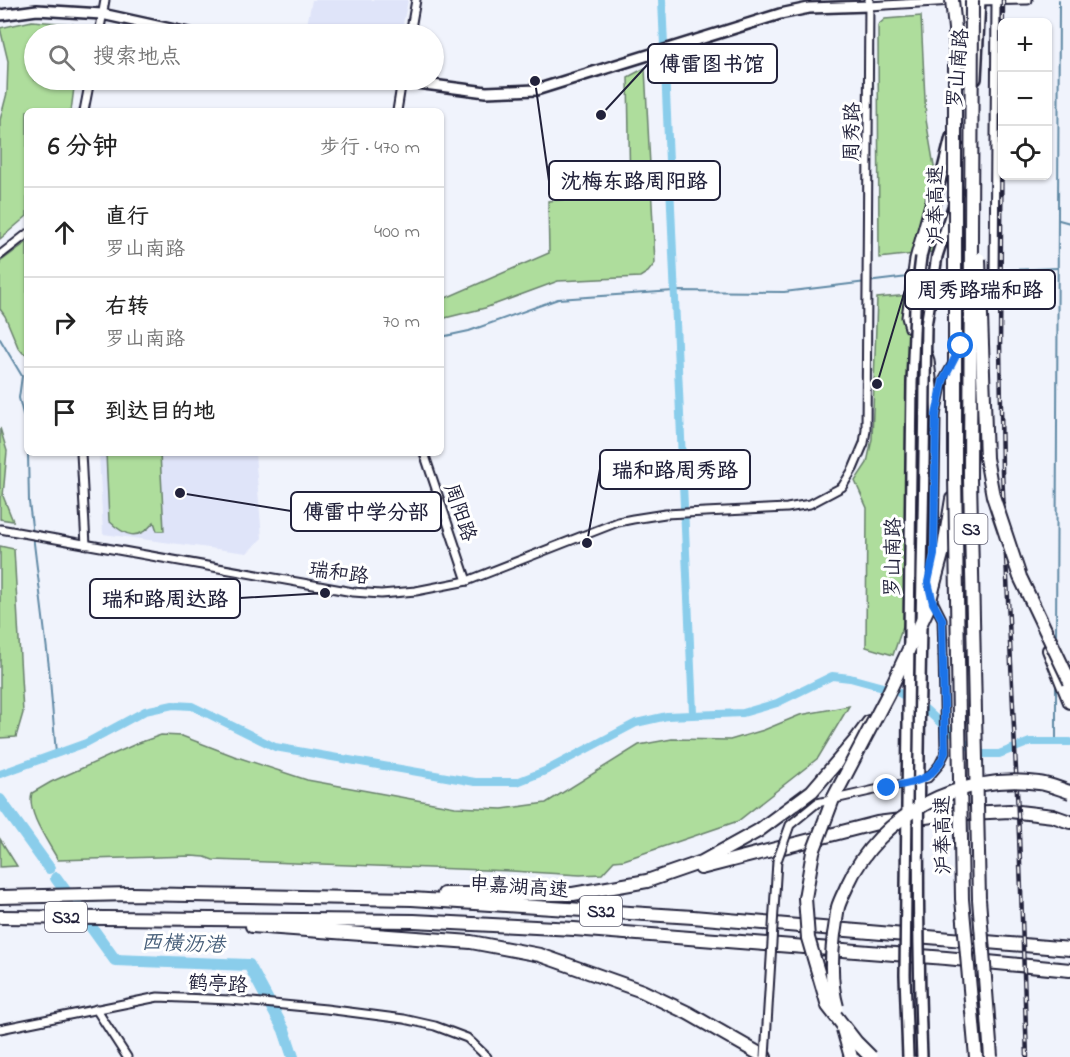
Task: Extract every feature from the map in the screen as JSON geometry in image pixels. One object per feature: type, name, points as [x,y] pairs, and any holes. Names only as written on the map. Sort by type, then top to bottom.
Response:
[{"type":"highway","name":"沪奉高速","points":[[959,0],[973,132],[970,490],[978,899],[991,1057]]},
{"type":"highway","name":"沪奉高速","points":[[959,0],[955,29],[955,477],[962,899],[976,1057]]},
{"type":"highway","points":[[973,132],[982,306],[986,458],[993,496],[1020,577],[1070,702]]},
{"type":"highway","points":[[871,1057],[828,1006],[808,938],[805,898],[813,852],[833,799],[888,694],[928,608],[945,547],[955,477]]},
{"type":"highway","points":[[1020,577],[1070,682]]},
{"type":"highway","points":[[647,880],[702,862],[758,831],[812,791],[855,741],[888,694]]},
{"type":"highway","points":[[851,1057],[833,993],[831,957],[838,906],[855,868],[884,831],[911,811],[947,794],[995,782],[1040,783],[1070,792]]},
{"type":"highway","points":[[130,894],[573,894],[647,880],[878,823],[949,814],[1010,811],[1053,816],[1070,822]]},
{"type":"highway","name":"申嘉湖高速","points":[[0,897],[130,894],[412,899],[693,917],[1070,949]]},
{"type":"highway","name":"申嘉湖高速","points":[[0,917],[414,921],[574,929],[1070,970]]},
{"type":"highway","points":[[131,917],[471,942],[540,956],[642,991],[688,1013],[765,1057]]},
{"type":"highway","points":[[734,1040],[760,1057]]},
{"type":"main road","name":"罗山南路","points":[[908,1057],[905,975],[912,383],[915,308],[921,257],[951,141],[962,65],[959,0]]},
{"type":"main road","name":"罗山南路","points":[[922,1057],[919,886],[926,326],[937,256],[962,177],[969,140],[978,67],[980,0]]},
{"type":"main road","points":[[444,86],[486,92],[536,90],[780,14],[808,8],[869,3]]},
{"type":"main road","points":[[0,15],[37,10],[102,14],[148,24]]},
{"type":"street","points":[[100,24],[105,0]]},
{"type":"street","points":[[412,24],[416,0]]},
{"type":"street","name":"罗山南路","points":[[765,1057],[777,861],[790,825],[817,803],[928,778],[945,753],[942,619],[933,603],[928,582],[934,555],[936,415],[930,360],[921,336],[909,328],[906,317],[914,259],[948,137],[959,0]]},
{"type":"street","name":"罗山南路","points":[[936,415],[943,381],[988,301],[994,279],[996,0]]},
{"type":"street","points":[[869,3],[1028,0]]},
{"type":"street","name":"周秀路","points":[[701,512],[787,508],[810,504],[842,487],[864,443],[868,385],[866,265],[869,3]]},
{"type":"street","points":[[85,108],[88,90]]},
{"type":"street","points":[[397,108],[399,90]]},
{"type":"street","points":[[0,255],[24,236]]},
{"type":"street","points":[[81,456],[86,545]]},
{"type":"street","name":"周阳路","points":[[425,456],[467,581]]},
{"type":"street","name":"瑞和路","points":[[0,529],[353,592],[381,594],[416,591],[467,581],[618,522],[665,514],[701,512]]},
{"type":"street","name":"鹤亭路","points":[[0,1029],[159,997],[256,1002],[404,1020],[435,1026],[467,1038],[487,1057]]},
{"type":"street","points":[[96,1009],[128,1057]]},
{"type":"shaded area","points":[[312,0],[408,0],[403,24],[307,24]]},
{"type":"shaded area","points":[[99,456],[255,456],[262,538],[247,553],[103,534]]},
{"type":"green space","points":[[921,16],[926,120],[935,172],[932,252],[879,258],[878,25],[885,19]]},
{"type":"green space","points":[[32,21],[72,24],[24,24],[24,90],[74,90],[71,108],[24,108],[24,219],[0,239],[0,120],[7,93],[8,61],[0,28]]},
{"type":"green space","points":[[645,68],[655,263],[648,272],[640,277],[558,281],[485,308],[444,318],[444,299],[549,253],[548,201],[630,193],[628,77]]},
{"type":"green space","points":[[24,244],[24,353],[18,347],[0,309],[0,262]]},
{"type":"green space","points":[[931,293],[929,524],[924,565],[893,655],[866,647],[867,508],[855,481],[867,463],[872,439],[877,298]]},
{"type":"green space","points":[[0,428],[7,451],[3,496],[13,521],[0,519]]},
{"type":"green space","points":[[106,456],[160,456],[164,531],[157,531],[154,522],[142,532],[132,535],[109,521]]},
{"type":"green space","points":[[0,546],[14,549],[23,713],[16,737],[0,738]]},
{"type":"green space","points":[[849,706],[818,758],[738,821],[624,860],[614,861],[602,874],[213,860],[191,856],[58,860],[39,827],[31,801],[32,793],[51,782],[161,735],[182,736],[307,780],[455,807],[502,809],[546,803],[639,745],[672,739],[730,740],[764,730],[800,715]]},
{"type":"green space","points":[[0,839],[17,866],[0,867]]},
{"type":"waterway","points":[[662,0],[693,713]]},
{"type":"waterway","points":[[1056,639],[1059,0]]},
{"type":"waterway","points":[[1059,220],[1070,223]]},
{"type":"waterway","points":[[983,271],[1058,268]]},
{"type":"waterway","points":[[938,274],[950,272]]},
{"type":"waterway","points":[[444,336],[469,331],[558,299],[674,291],[784,292],[908,277]]},
{"type":"waterway","points":[[0,339],[22,376],[19,398],[24,418]]},
{"type":"waterway","points":[[28,456],[29,502],[49,667],[56,754]]},
{"type":"waterway","points":[[0,774],[86,743],[145,711],[173,705],[192,706],[275,747],[475,782],[517,782],[545,771],[636,723],[667,716],[743,713],[777,703],[832,676],[850,678],[894,690],[922,706],[979,754],[999,754],[1030,742],[1070,742]]},
{"type":"waterway","points":[[1056,681],[1056,742]]},
{"type":"waterway","name":"西横沥港","points":[[0,800],[49,868]]},
{"type":"waterway","name":"西横沥港","points":[[56,878],[115,960],[249,965],[284,1030],[293,1057]]},
{"type":"railway","points":[[1003,0],[1000,345],[1002,471],[1027,1057]]},
{"type":"place","name":"沈梅东路周阳路","points":[[535,81]]},
{"type":"place","name":"傅雷图书馆","points":[[601,115]]},
{"type":"place","name":"周秀路瑞和路","points":[[877,384]]},
{"type":"place","name":"傅雷中学分部","points":[[180,493]]},
{"type":"place","name":"瑞和路周秀路","points":[[587,543]]},
{"type":"place","name":"瑞和路周达路","points":[[325,593]]},
{"type":"route","points":[[887,788],[928,778],[945,753],[942,619],[933,603],[928,582],[934,555],[936,415],[943,381],[961,346]]}]
